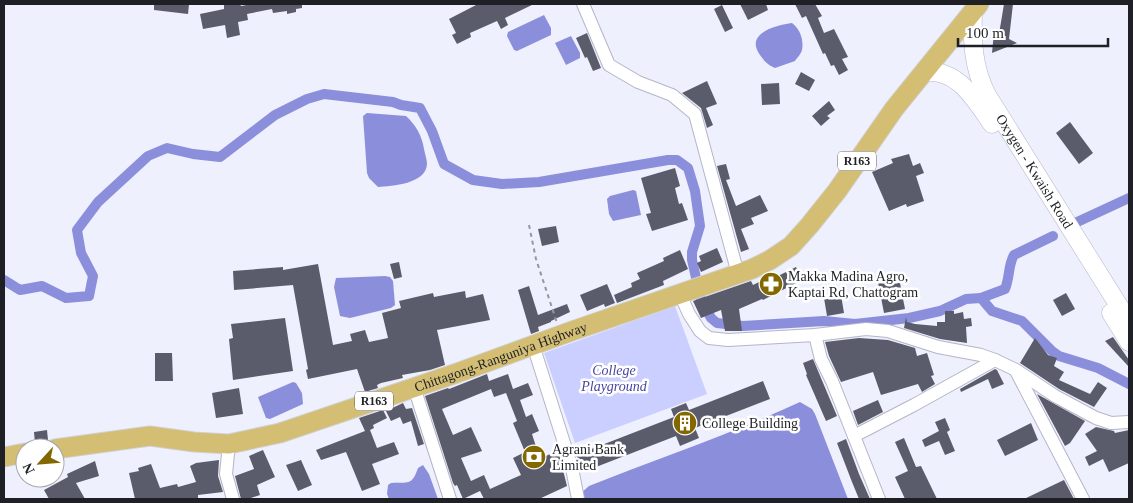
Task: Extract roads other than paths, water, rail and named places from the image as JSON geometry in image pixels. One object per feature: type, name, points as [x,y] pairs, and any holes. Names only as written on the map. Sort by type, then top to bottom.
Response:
[{"type":"main road","name":"R163","points":[[738,274],[770,260],[791,246],[809,226],[837,191],[883,124],[976,7]]},
{"type":"main road","name":"Oxygen - Kwaish Road","points":[[976,7],[972,38],[979,79],[986,95],[1129,322]]},
{"type":"main road","name":"Oxygen - Kwaish Road","points":[[924,72],[939,72],[951,76],[964,86],[993,124],[1129,342]]},
{"type":"main road","name":"Chittagong-Ranguniya Highway","points":[[65,448],[150,436],[194,442],[229,444],[280,433],[738,274]]},
{"type":"street","points":[[583,4],[609,65],[638,82],[672,95],[695,114],[738,274]]},
{"type":"street","points":[[681,294],[689,314],[700,331],[708,338],[728,340],[815,335],[866,329],[888,331],[995,360],[1016,370],[1055,396],[1096,418],[1111,424],[1129,422]]},
{"type":"street","points":[[815,335],[821,359],[879,499]]},
{"type":"street","points":[[533,345],[572,468],[578,499]]},
{"type":"street","points":[[854,436],[995,360]]},
{"type":"street","points":[[1016,370],[1083,499]]},
{"type":"street","points":[[414,387],[450,499]]},
{"type":"street","points":[[229,444],[226,474],[233,499]]},
{"type":"water","points":[[544,15],[551,28],[551,35],[517,51],[514,50],[507,36],[508,32]]},
{"type":"water","points":[[792,23],[801,35],[801,51],[795,61],[775,68],[770,66],[760,55],[756,47],[756,41],[759,36],[771,28]]},
{"type":"water","points":[[571,36],[580,53],[580,58],[566,65],[555,43]]},
{"type":"water","points":[[367,113],[406,116],[413,123],[422,140],[427,161],[425,171],[421,176],[407,183],[378,187],[369,178],[367,173],[363,116]]},
{"type":"water","points":[[633,190],[636,191],[641,215],[613,221],[609,214],[607,199],[610,196]]},
{"type":"water","points":[[390,277],[393,281],[395,305],[391,308],[350,318],[340,316],[334,287],[336,278]]},
{"type":"water","points":[[293,382],[296,383],[302,393],[303,404],[270,419],[266,418],[258,397]]},
{"type":"water","points":[[800,402],[812,409],[815,414],[848,499],[583,499],[581,493],[589,486],[774,414]]},
{"type":"water","points":[[423,465],[429,474],[438,499],[389,499],[387,494],[388,485],[391,483],[409,482],[414,478],[418,468]]},
{"type":"waterway","points":[[4,280],[20,290],[42,286],[66,298],[89,296],[93,276],[81,253],[77,230],[98,202],[148,156],[167,148],[193,154],[220,157],[275,115],[307,99],[324,94],[393,102],[420,108],[432,131],[444,164],[473,180],[502,184],[539,182],[677,160],[688,168],[695,191],[700,226],[692,252],[692,260],[701,300],[711,318],[717,323],[743,326],[824,321],[855,324],[909,318],[940,311],[966,299],[981,298],[992,311],[1022,321],[1059,356],[1098,368],[1129,384]]},
{"type":"waterway","points":[[1075,223],[1129,198]]},
{"type":"waterway","points":[[981,298],[1005,289],[1014,255],[1053,236]]},
{"type":"place","name":"Makka Madina Agro, Kaptai Rd, Chattogram","points":[[771,284]]},
{"type":"place","name":"College Building","points":[[685,423]]},
{"type":"place","name":"Agrani Bank Limited","points":[[534,457]]},
{"type":"park label","name":"College Playground","points":[[614,378]]}]
